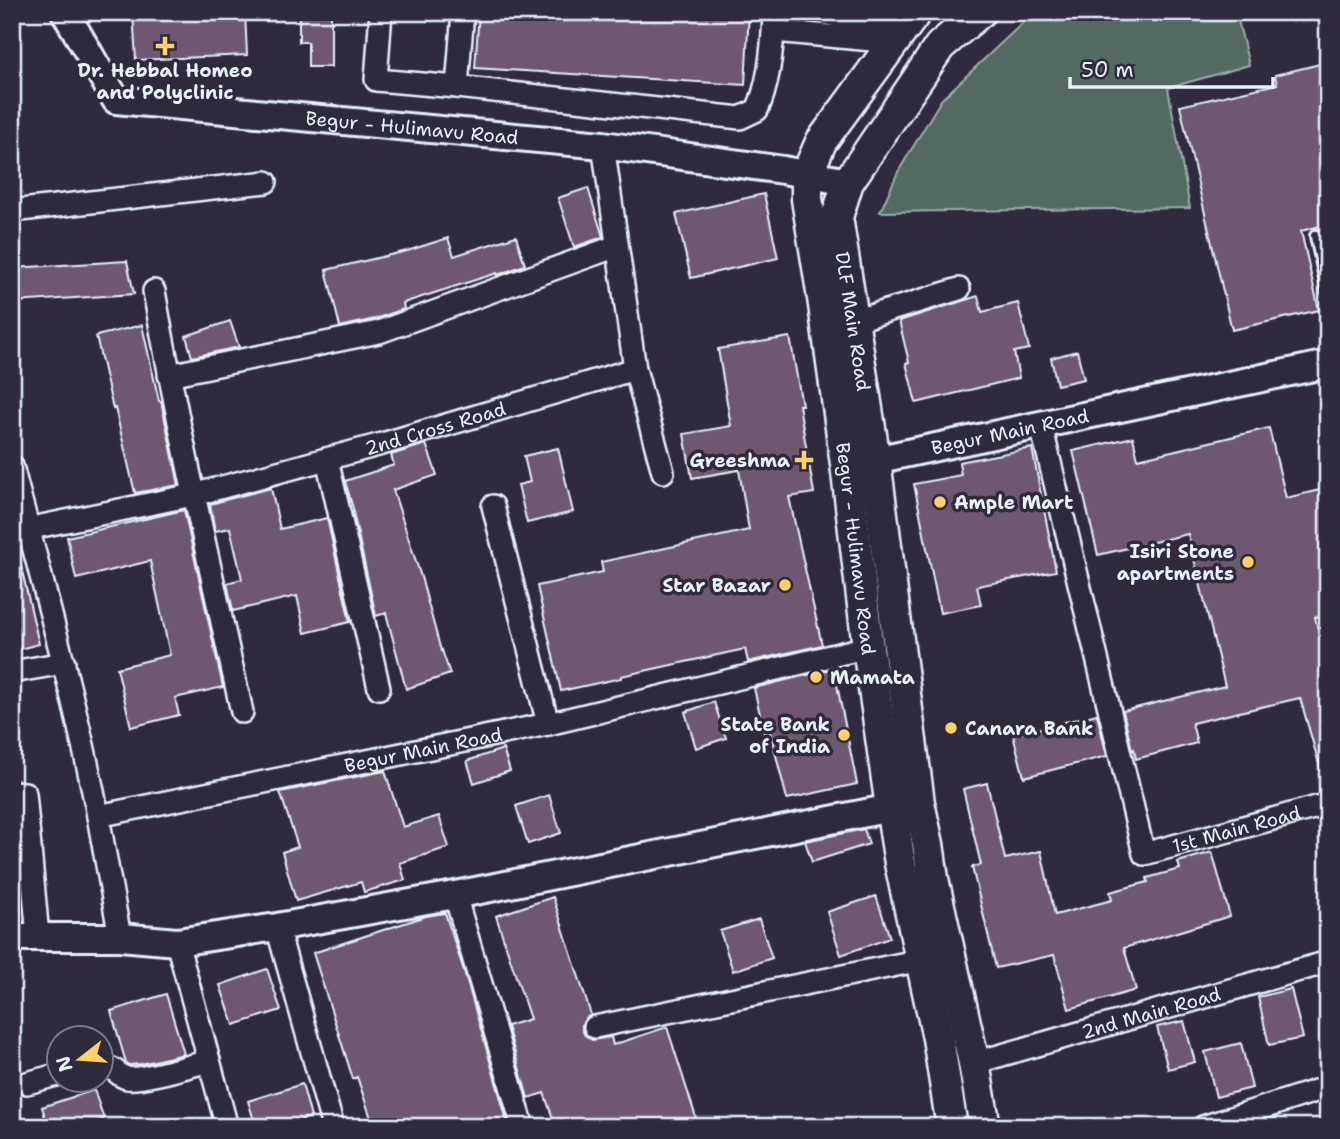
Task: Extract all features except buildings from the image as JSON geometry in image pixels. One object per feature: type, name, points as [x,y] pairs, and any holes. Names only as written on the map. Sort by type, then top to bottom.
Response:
[{"type":"main road","name":"DLF Main Road","points":[[860,462],[854,321],[838,217],[848,182],[940,46],[980,12]]},
{"type":"main road","points":[[807,174],[821,142],[904,28]]},
{"type":"main road","name":"Begur - Hulimavu Road","points":[[807,174],[807,199],[823,298],[899,645],[905,805],[900,863],[938,1038],[952,1127]]},
{"type":"main road","name":"Begur - Hulimavu Road","points":[[860,462],[868,647],[905,805],[928,844],[985,1127]]},
{"type":"street","name":"Begur - Hulimavu Road","points":[[65,12],[116,100],[603,145],[848,182]]},
{"type":"street","points":[[381,12],[376,80],[740,118],[757,110],[764,96],[774,22],[904,28]]},
{"type":"street","points":[[457,87],[463,12]]},
{"type":"street","points":[[819,12],[904,28]]},
{"type":"street","points":[[603,145],[635,369],[663,472]]},
{"type":"street","points":[[12,211],[266,182]]},
{"type":"street","points":[[169,375],[379,332],[617,246]]},
{"type":"street","points":[[854,321],[959,289]]},
{"type":"street","points":[[154,291],[193,495],[243,712]]},
{"type":"street","name":"Begur Main Road","points":[[860,462],[1328,364]]},
{"type":"street","name":"2nd Cross Road","points":[[20,530],[193,495],[327,459],[635,369]]},
{"type":"street","name":"1st Main Road","points":[[1041,425],[1144,854],[1328,804]]},
{"type":"street","points":[[327,459],[379,688]]},
{"type":"street","points":[[12,466],[20,530],[64,663],[90,773],[120,937]]},
{"type":"street","points":[[493,506],[548,724]]},
{"type":"street","name":"Begur Main Road","points":[[98,816],[548,724],[868,647]]},
{"type":"street","points":[[12,672],[64,663]]},
{"type":"street","points":[[12,792],[25,793],[25,937],[120,937],[177,942],[454,895],[905,805]]},
{"type":"street","points":[[454,895],[523,1127]]},
{"type":"street","points":[[276,927],[333,1127]]},
{"type":"street","points":[[177,942],[227,1127]]},
{"type":"street","points":[[595,1027],[922,960]]},
{"type":"street","name":"2nd Main Road","points":[[974,1063],[1328,962]]},
{"type":"street","points":[[116,1071],[127,1078],[150,1076],[209,1061]]},
{"type":"street","points":[[27,1083],[46,1078]]},
{"type":"street","points":[[1203,1127],[1328,1087]]},
{"type":"lane","points":[[1315,236],[1328,292]]},
{"type":"green space","points":[[1034,12],[1236,12],[1249,65],[1168,88],[1190,208],[880,212],[898,172],[941,100]]},
{"type":"place","name":"Dr. Hebbal Homeo and Polyclinic","points":[[165,46]]},
{"type":"place","name":"Greeshma","points":[[804,460]]},
{"type":"place","name":"Ample Mart","points":[[940,502]]},
{"type":"place","name":"Isiri Stone apartments","points":[[1248,562]]},
{"type":"place","name":"Star Bazar","points":[[785,585]]},
{"type":"place","name":"Mamata","points":[[816,677]]},
{"type":"place","name":"Canara Bank","points":[[951,728]]},
{"type":"place","name":"State Bank of India","points":[[844,735]]}]
